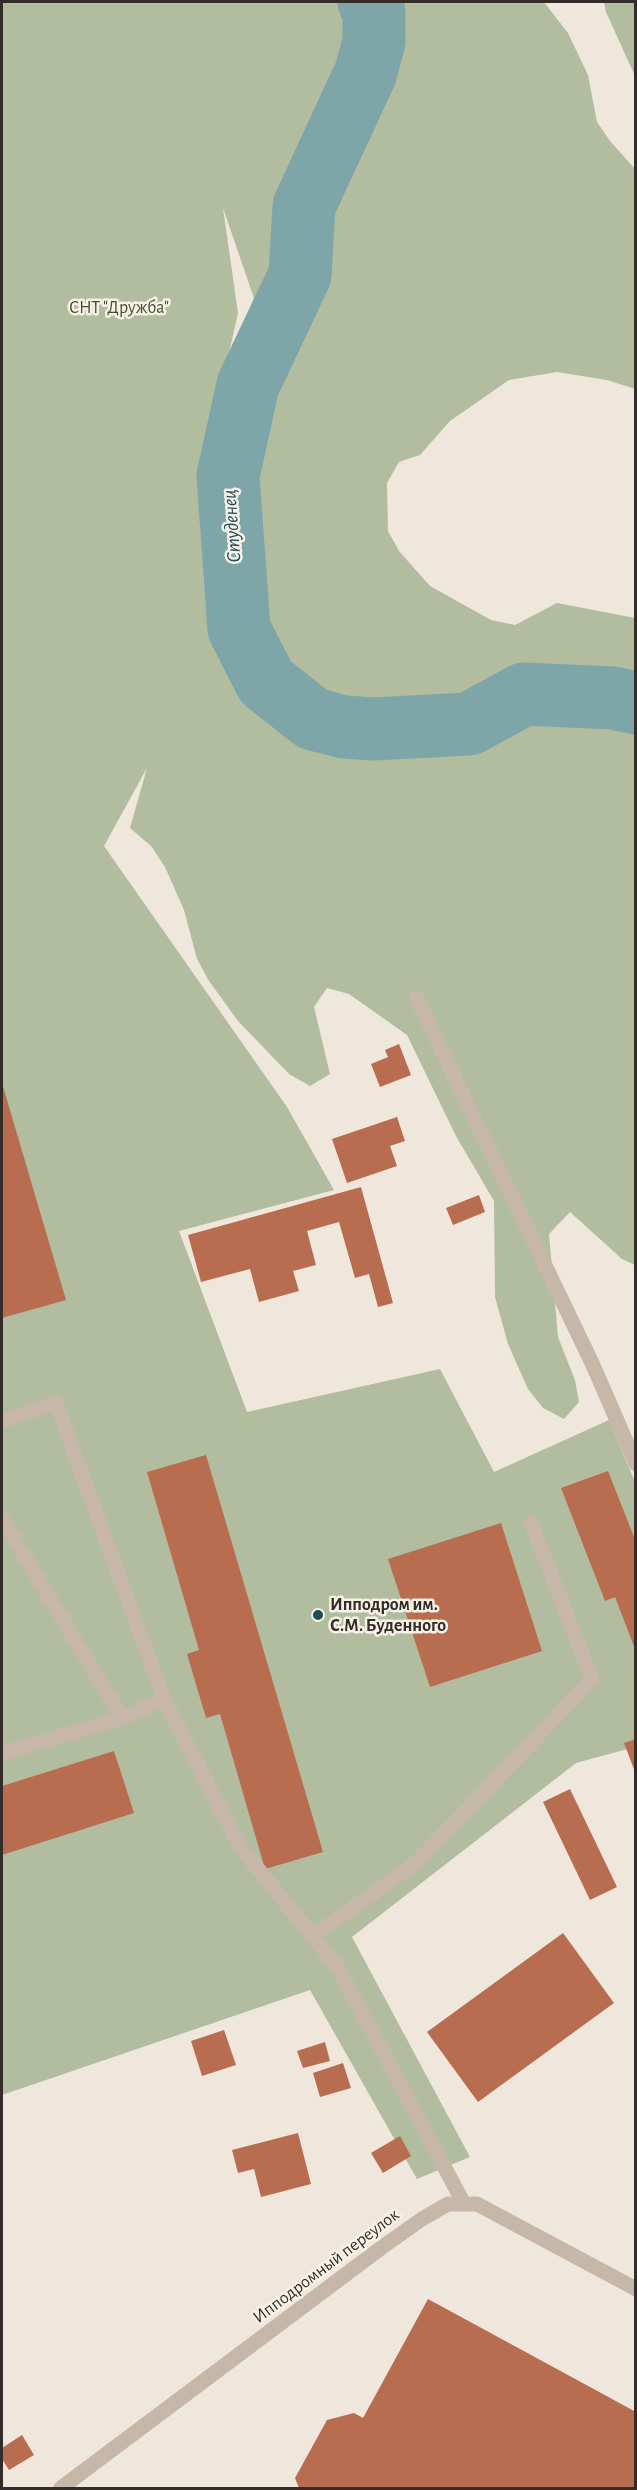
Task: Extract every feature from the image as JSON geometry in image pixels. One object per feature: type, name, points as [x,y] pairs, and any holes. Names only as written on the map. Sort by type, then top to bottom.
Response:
[{"type":"street","points":[[416,997],[592,1363],[636,1464]]},
{"type":"street","points":[[2,1421],[56,1403],[164,1699],[240,1847],[337,1966],[463,2202],[477,2204],[492,2211],[635,2289]]},
{"type":"street","points":[[2,1519],[122,1718]]},
{"type":"street","points":[[313,1936],[416,1863],[592,1679],[531,1523]]},
{"type":"street","points":[[2,1753],[122,1718],[164,1699]]},
{"type":"street","name":"Ипподромный переулок","points":[[61,2488],[389,2242],[436,2210],[448,2204],[463,2202]]},
{"type":"green space","name":"СНТ \"Дружба\"","points":[[2,2],[544,2],[568,33],[588,75],[597,122],[610,141],[635,169],[635,389],[607,380],[557,372],[509,380],[450,421],[420,455],[399,462],[387,483],[388,531],[399,551],[430,586],[491,620],[515,625],[557,603],[635,618],[635,1265],[622,1259],[570,1212],[549,1234],[558,1337],[575,1380],[579,1402],[564,1419],[543,1408],[528,1389],[508,1344],[495,1297],[494,1201],[456,1136],[407,1035],[349,994],[327,988],[314,1007],[330,1074],[310,1086],[289,1074],[238,1021],[209,981],[197,959],[184,910],[165,867],[151,846],[130,828],[147,768],[104,846],[287,1107],[334,1190],[179,1231],[247,1412],[440,1369],[494,1472],[609,1420],[635,1482],[635,1747],[576,1763],[352,1937],[470,2157],[417,2179],[310,1990],[2,2095]],"holes":[[[223,208],[257,307],[217,533],[205,562],[213,424],[238,313]]]},
{"type":"green space","points":[[604,2],[635,2],[635,76],[606,12]]},
{"type":"building","points":[[399,1044],[411,1075],[380,1087],[371,1064],[388,1057],[385,1050]]},
{"type":"building","points":[[2,1083],[66,1300],[2,1318]]},
{"type":"building","points":[[397,1117],[405,1141],[390,1146],[397,1166],[347,1183],[332,1139]]},
{"type":"building","points":[[361,1187],[393,1303],[378,1307],[369,1274],[355,1278],[339,1222],[307,1231],[316,1265],[293,1271],[299,1291],[259,1302],[250,1269],[201,1282],[188,1235]]},
{"type":"building","points":[[479,1195],[485,1212],[453,1225],[446,1208]]},
{"type":"building","points":[[206,1455],[323,1852],[265,1869],[220,1714],[206,1718],[187,1654],[199,1650],[147,1472]]},
{"type":"building","points":[[608,1471],[636,1542],[635,1649],[615,1597],[605,1601],[561,1488]]},
{"type":"building","points":[[501,1523],[542,1651],[430,1687],[388,1559]]},
{"type":"building","points":[[636,1739],[636,1772],[635,1772],[624,1743]]},
{"type":"building","points":[[114,1751],[134,1813],[2,1855],[2,1786]]},
{"type":"building","points":[[570,1789],[617,1887],[590,1900],[543,1802]]},
{"type":"building","points":[[563,1933],[614,2003],[478,2102],[427,2032]]},
{"type":"building","points":[[224,2030],[236,2065],[202,2076],[191,2041]]},
{"type":"building","points":[[325,2042],[330,2061],[303,2068],[297,2051]]},
{"type":"building","points":[[343,2063],[351,2088],[320,2097],[313,2073]]},
{"type":"building","points":[[298,2133],[311,2184],[261,2197],[254,2169],[238,2173],[232,2150]]},
{"type":"building","points":[[400,2136],[411,2156],[383,2173],[371,2153]]},
{"type":"building","points":[[428,2299],[636,2412],[636,2488],[299,2488],[295,2478],[327,2420],[354,2413],[363,2418]]},
{"type":"building","points":[[22,2435],[34,2455],[9,2470],[2,2459],[2,2448]]},
{"type":"waterway","name":"Студенец","points":[[369,2],[374,12],[374,41],[366,72],[304,206],[300,275],[248,385],[228,476],[239,629],[266,682],[313,719],[344,727],[373,729],[469,724],[524,694],[613,698],[636,703]]},
{"type":"place","name":"Ипподром им. С.М. Буденного","points":[[318,1615]]}]
